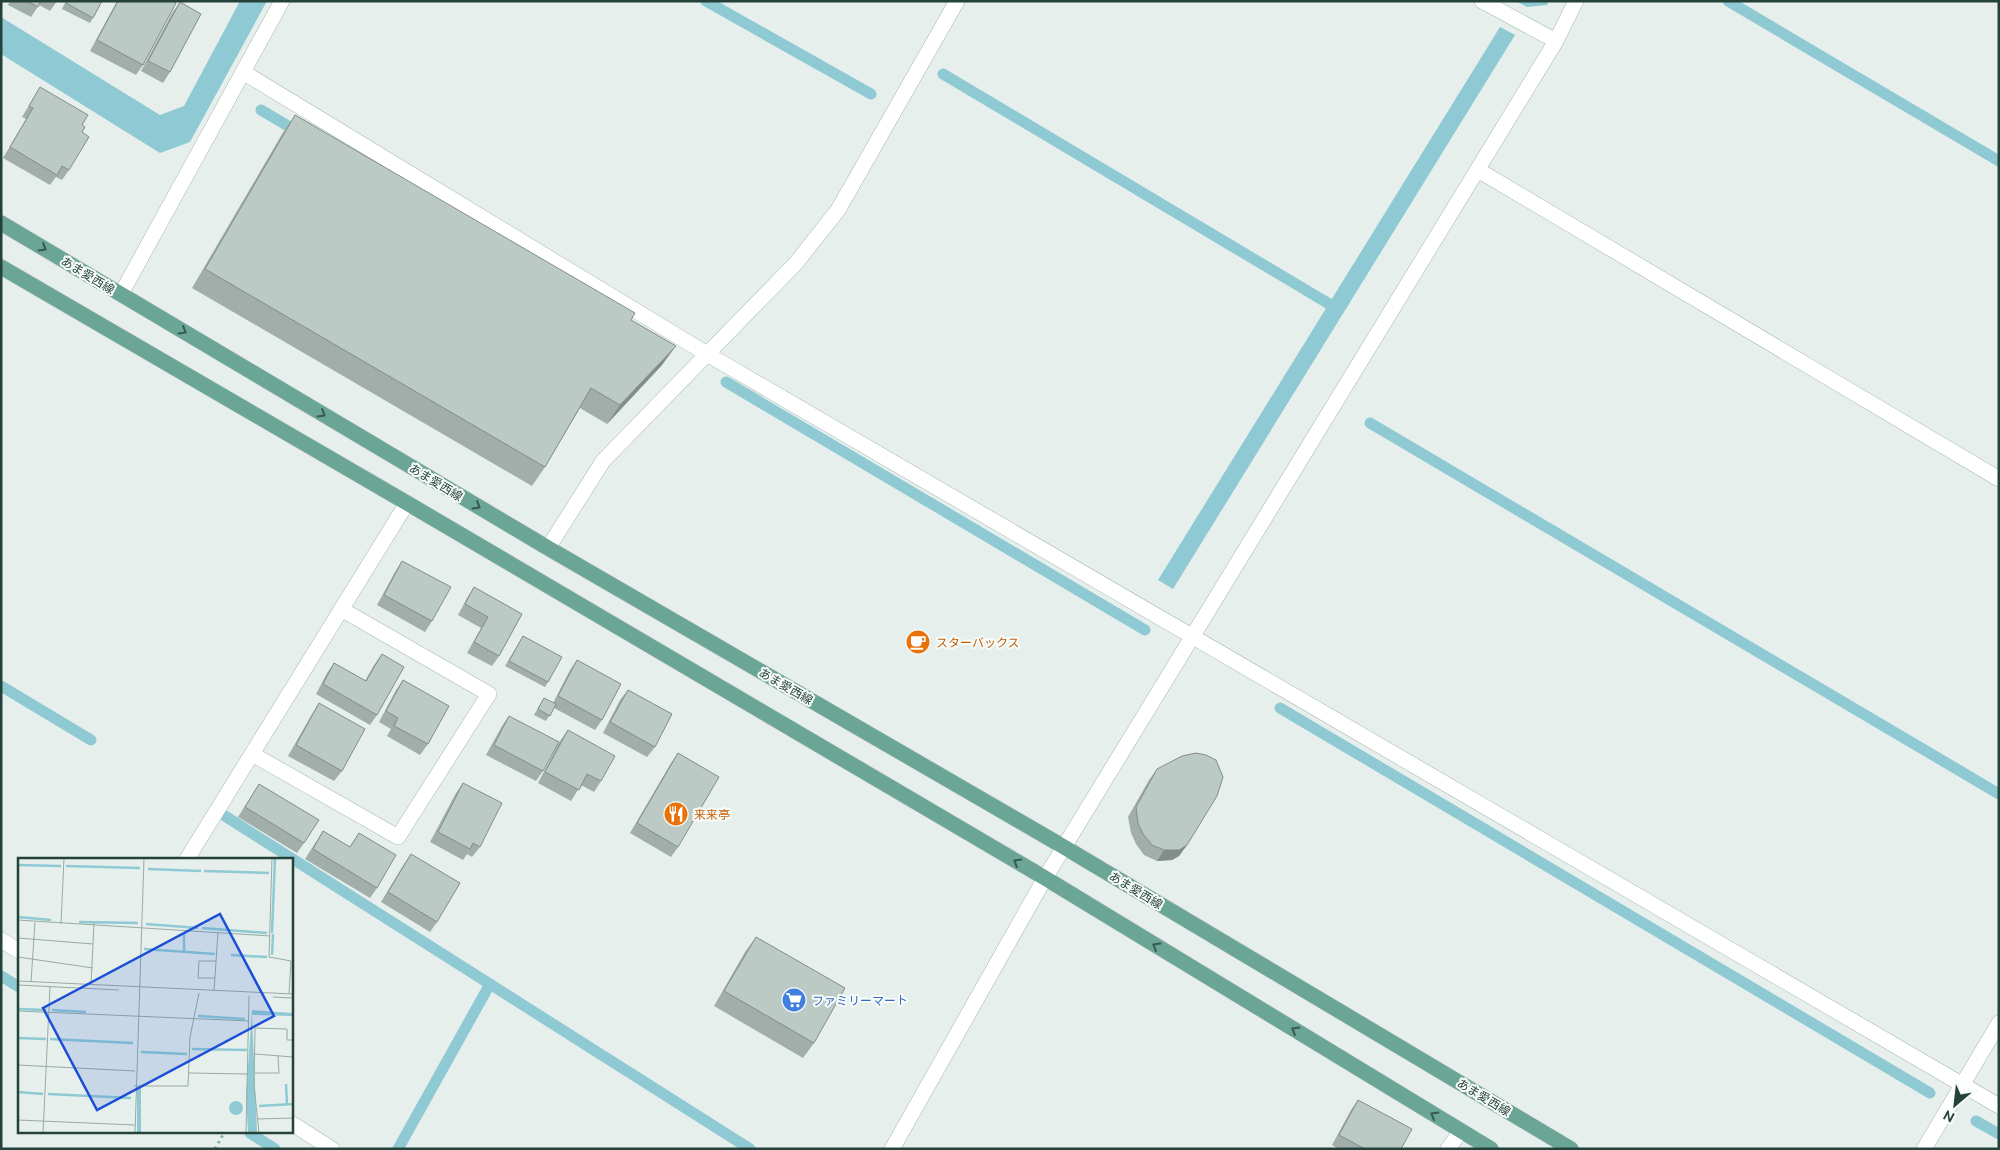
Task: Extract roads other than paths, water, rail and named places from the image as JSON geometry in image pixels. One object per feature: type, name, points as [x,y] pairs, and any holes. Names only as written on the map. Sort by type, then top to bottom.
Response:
[{"type":"main road","name":"あま愛西線","points":[[1,223],[548,548],[1064,847],[1571,1149]]},
{"type":"main road","points":[[1,267],[1045,878],[1491,1149]]},
{"type":"street","points":[[121,294],[282,1]]},
{"type":"street","points":[[548,548],[603,462],[796,263],[838,210],[957,1]]},
{"type":"street","points":[[1482,1],[1556,41]]},
{"type":"street","points":[[892,1149],[1045,878],[1478,170],[1556,41],[1576,1]]},
{"type":"street","points":[[243,72],[707,354],[1999,1106]]},
{"type":"street","points":[[1478,170],[1999,479]]},
{"type":"street","points":[[188,858],[407,503]]},
{"type":"street","points":[[252,754],[398,837],[489,694],[341,609]]},
{"type":"street","points":[[1,940],[18,950]]},
{"type":"street","points":[[1924,1149],[1999,1023]]},
{"type":"street","points":[[292,1124],[332,1149]]},
{"type":"street","points":[[1448,1149],[1460,1131]]},
{"type":"water","points":[[240,1],[267,1],[190,142],[160,153],[1,54],[1,17],[160,115],[184,106]]},
{"type":"water","points":[[1516,1],[1549,1],[1547,5],[1527,7]]},
{"type":"water","points":[[1500,27],[1515,35],[1173,589],[1158,580]]},
{"type":"waterway","points":[[706,1],[871,94]]},
{"type":"waterway","points":[[1728,1],[1999,161]]},
{"type":"waterway","points":[[943,74],[1336,308]]},
{"type":"waterway","points":[[261,110],[300,133]]},
{"type":"waterway","points":[[726,382],[1145,630]]},
{"type":"waterway","points":[[1370,423],[1999,794]]},
{"type":"waterway","points":[[1,686],[91,740]]},
{"type":"waterway","points":[[1280,708],[1930,1093]]},
{"type":"waterway","points":[[225,816],[291,858]]},
{"type":"waterway","points":[[292,858],[750,1149]]},
{"type":"waterway","points":[[1,976],[18,986]]},
{"type":"waterway","points":[[398,1149],[490,984]]},
{"type":"waterway","points":[[1976,1121],[1999,1134]]},
{"type":"waterway","points":[[250,1133],[275,1149]]},
{"type":"place","name":"スターバックス","points":[[918,642]]},
{"type":"place","name":"来来亭","points":[[676,814]]},
{"type":"place","name":"ファミリーマート","points":[[794,1000]]}]
